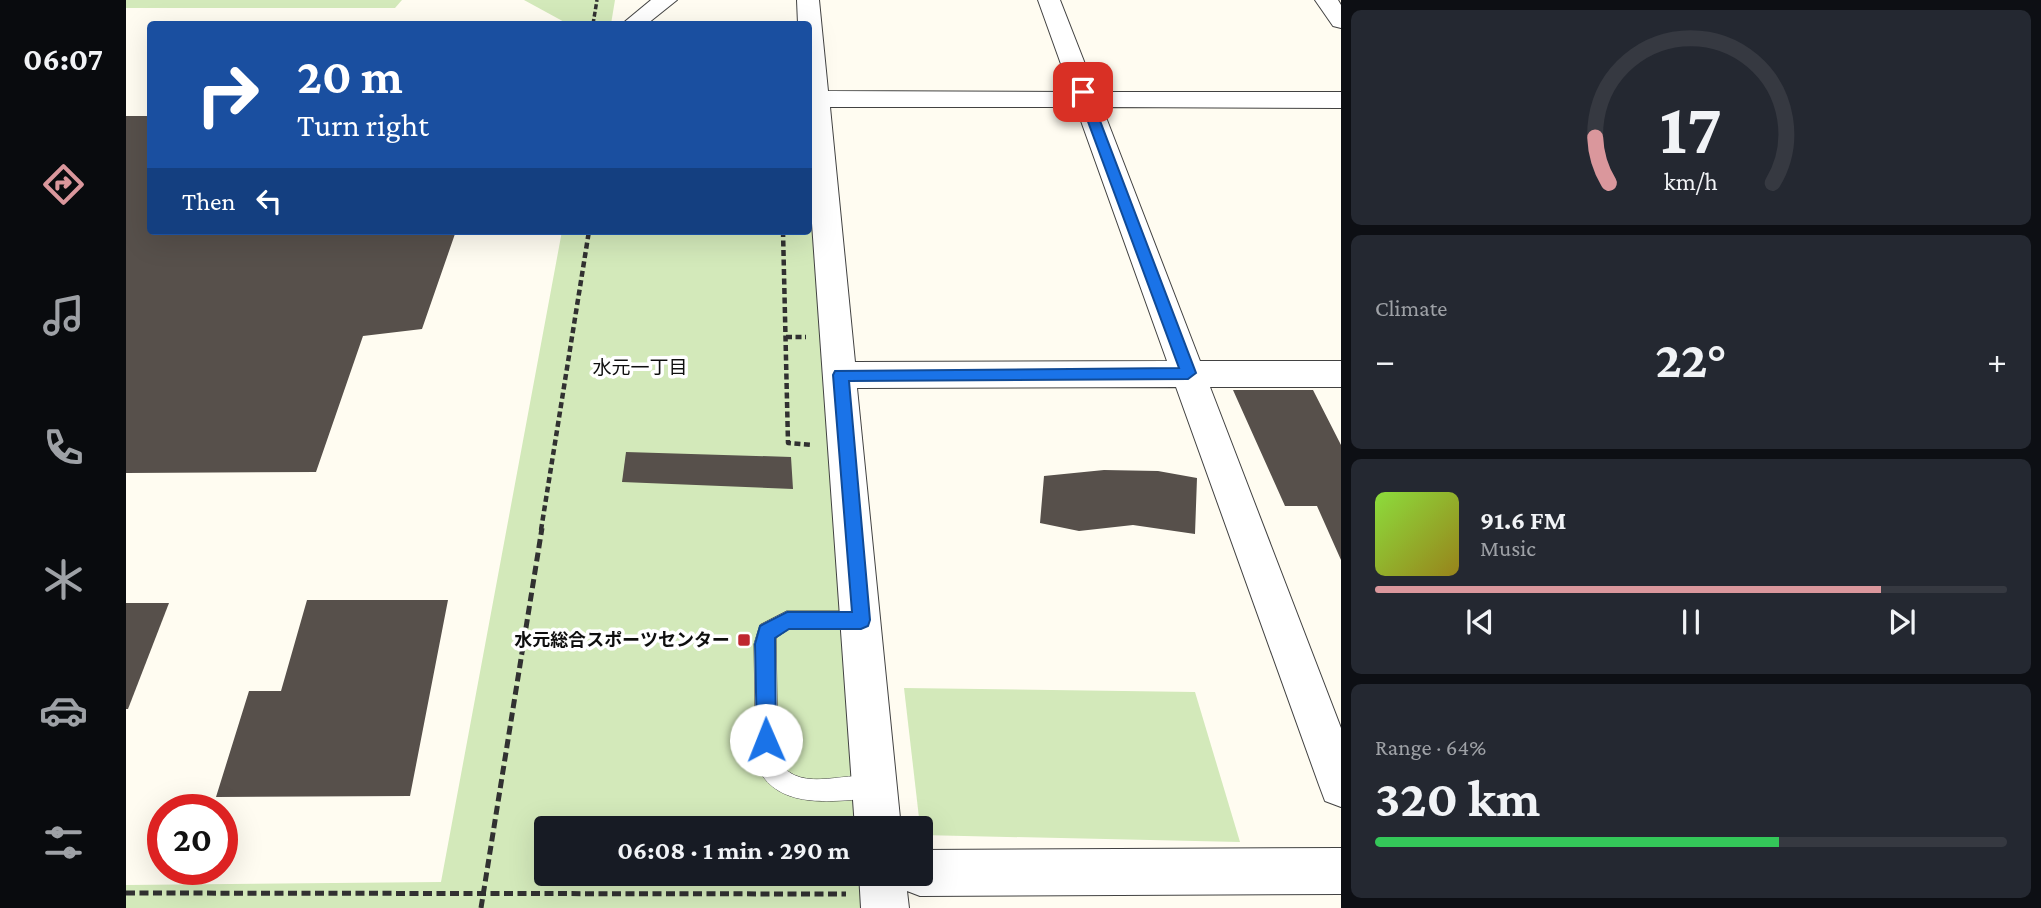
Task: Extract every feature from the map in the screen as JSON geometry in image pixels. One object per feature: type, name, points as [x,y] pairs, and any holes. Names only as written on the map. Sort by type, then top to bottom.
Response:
[{"type":"street","points":[[620,21],[623,0]]},
{"type":"street","points":[[637,21],[666,0]]},
{"type":"street","points":[[808,0],[809,21]]},
{"type":"street","points":[[1049,0],[1341,785]]},
{"type":"street","points":[[1326,0],[1341,21]]},
{"type":"street","points":[[877,808],[841,375],[812,100],[1341,100]]},
{"type":"street","points":[[841,375],[1341,374]]},
{"type":"street","points":[[893,887],[1341,871]]},
{"type":"lane","points":[[861,620],[787,620],[767,632],[764,644],[767,764],[774,778],[794,789],[877,808]]},
{"type":"path","points":[[594,21],[597,0]]},
{"type":"path","points":[[481,908],[588,235]]},
{"type":"path","points":[[783,235],[789,443],[847,447]]},
{"type":"path","points":[[126,893],[484,894],[893,887]]},
{"type":"green space","points":[[126,0],[402,0],[395,8],[126,8]]},
{"type":"green space","points":[[524,0],[615,0],[612,21],[562,21]]},
{"type":"green space","points":[[812,178],[856,816],[534,816],[534,886],[861,886],[863,908],[126,908],[126,885],[441,882],[561,235],[812,235]]},
{"type":"green space","points":[[904,688],[1195,692],[1240,842],[933,835],[933,816],[919,816]]},
{"type":"building","points":[[126,116],[147,116],[147,235],[455,235],[422,329],[363,336],[316,472],[126,473]]},
{"type":"building","points":[[1233,390],[1313,390],[1341,445],[1341,560],[1317,506],[1285,506]]},
{"type":"building","points":[[626,452],[791,457],[793,489],[622,482]]},
{"type":"building","points":[[1104,470],[1158,471],[1197,478],[1195,534],[1133,525],[1079,531],[1040,523],[1044,476]]},
{"type":"building","points":[[307,600],[448,600],[410,796],[238,797],[238,794],[217,794],[249,691],[281,691]]},
{"type":"building","points":[[126,603],[169,603],[128,709],[126,709]]},
{"type":"place","name":"水元総合スポーツセンター","points":[[744,640]]},
{"type":"district","name":"水元一丁目","points":[[640,367]]},
{"type":"route","points":[[766,740],[764,644],[767,632],[776,624],[787,620],[861,620],[841,375],[1188,373],[1083,92]]}]
